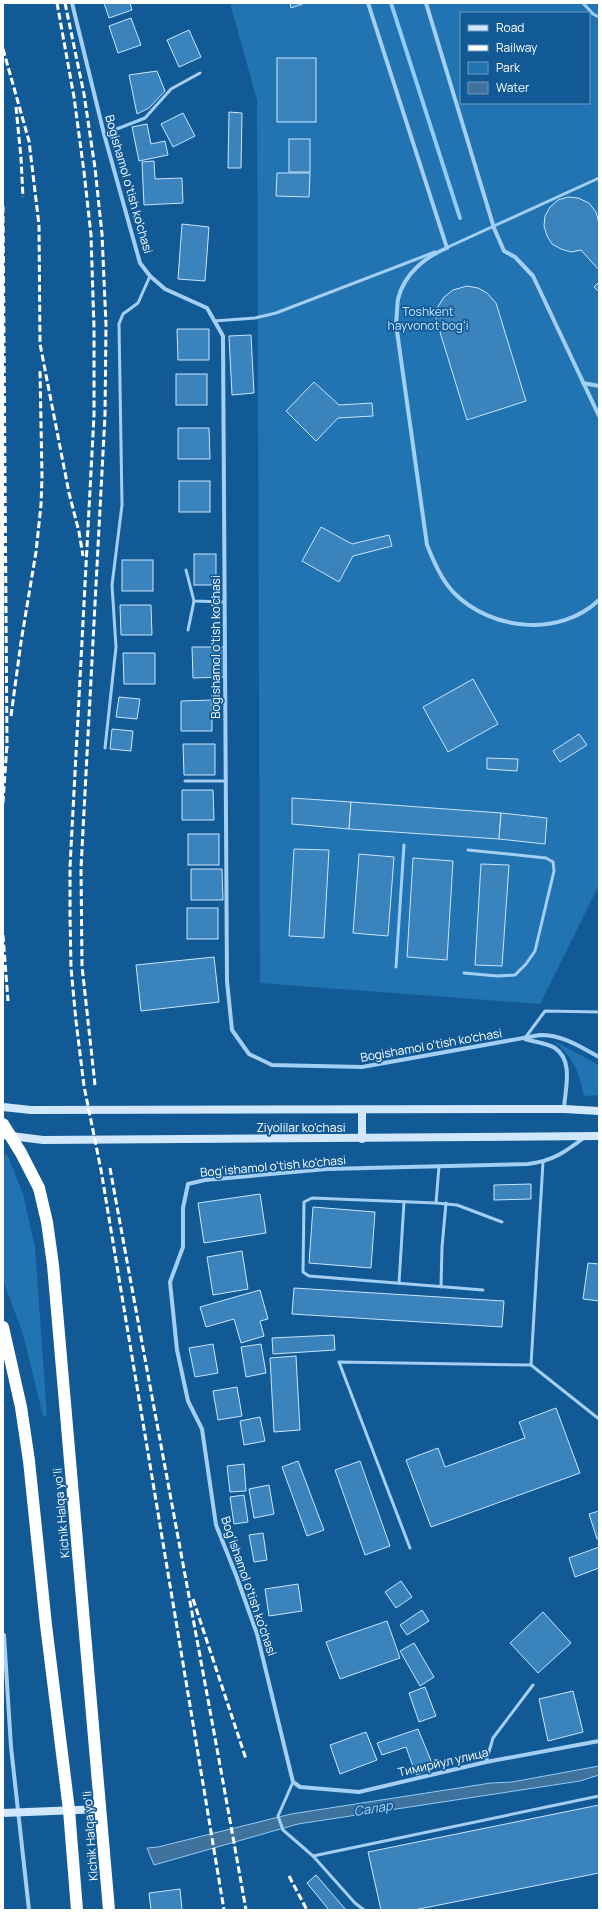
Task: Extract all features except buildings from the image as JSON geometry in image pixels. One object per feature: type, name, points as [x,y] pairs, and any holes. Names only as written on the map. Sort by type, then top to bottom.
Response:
[{"type":"highway","name":"Kichik Halqa yo'li","points":[[3,1124],[21,1153],[39,1188],[47,1222],[53,1265],[102,1809],[109,1910]]},
{"type":"highway","name":"Kichik Halqa yo'li","points":[[3,1327],[21,1407],[29,1461],[46,1625],[68,1810],[77,1910]]},
{"type":"main road","name":"Ziyolilar ko'chasi","points":[[3,1107],[31,1110],[564,1109],[599,1111]]},
{"type":"main road","points":[[362,1110],[362,1139]]},
{"type":"main road","name":"Ziyolilar ko'chasi","points":[[3,1135],[43,1140],[362,1139],[599,1136]]},
{"type":"main road","points":[[3,1813],[19,1811],[102,1809]]},
{"type":"street","name":"Bogishamol o'tish ko'chasi","points":[[72,3],[104,134],[140,262],[150,276],[165,289],[207,308],[223,336],[227,981],[232,1030],[249,1054],[272,1065],[362,1067],[540,1035],[554,1035],[568,1040],[599,1057]]},
{"type":"street","points":[[368,3],[447,248],[432,254],[411,272],[398,298],[396,324],[427,545],[437,570],[454,592],[472,608],[496,620],[520,625],[541,625],[565,620],[593,605],[599,600]]},
{"type":"street","points":[[426,3],[494,228],[504,251],[515,257],[533,276],[599,416]]},
{"type":"street","points":[[584,383],[599,386]]},
{"type":"street","name":"Bogishamol o'tish ko'chasi","points":[[524,1039],[554,1048],[566,1060],[567,1070],[564,1109]]},
{"type":"street","name":"Bog'ishamol o'tish ko'chasi","points":[[293,1782],[257,1634],[216,1525],[202,1429],[188,1402],[177,1350],[170,1282],[183,1247],[183,1208],[188,1184],[205,1180],[327,1169],[528,1164],[543,1162],[561,1155],[587,1136]]},
{"type":"street","points":[[3,1635],[11,1747],[29,1910]]},
{"type":"street","name":"Тимирйул улица","points":[[293,1782],[300,1788],[359,1792],[486,1762],[599,1741]]},
{"type":"lane","points":[[584,3],[593,14],[599,17]]},
{"type":"lane","points":[[104,134],[145,118],[172,89],[200,73]]},
{"type":"lane","points":[[214,321],[255,318],[276,313],[447,248],[494,228],[599,178]]},
{"type":"lane","points":[[105,748],[116,647],[112,585],[122,504],[119,324],[123,314],[138,303],[150,276]]},
{"type":"lane","points":[[186,570],[194,601],[188,630]]},
{"type":"lane","points":[[194,601],[225,602]]},
{"type":"lane","points":[[185,781],[226,780]]},
{"type":"lane","points":[[396,967],[404,845]]},
{"type":"lane","points":[[464,973],[497,976],[515,975],[526,964],[535,951],[554,871],[553,862],[546,858],[468,850]]},
{"type":"lane","points":[[524,1039],[545,1011],[599,1012]]},
{"type":"lane","points":[[531,1365],[543,1162]]},
{"type":"lane","points":[[436,1203],[439,1166]]},
{"type":"lane","points":[[483,1290],[309,1276],[303,1272],[304,1202],[312,1198],[446,1203],[502,1222]]},
{"type":"lane","points":[[399,1283],[404,1202]]},
{"type":"lane","points":[[441,1287],[442,1246],[446,1203]]},
{"type":"lane","points":[[410,1548],[339,1362],[531,1365],[599,1419]]},
{"type":"lane","points":[[486,1762],[493,1738],[533,1685]]},
{"type":"lane","points":[[293,1782],[278,1816],[283,1830],[314,1856],[355,1903],[364,1910]]},
{"type":"lane","points":[[314,1856],[599,1796]]},
{"type":"green space","name":"Toshkent hayvonot bogʻi","points":[[230,3],[599,3],[599,885],[540,1004],[260,983],[257,100]]},
{"type":"green space","points":[[554,1041],[599,1065],[599,1095],[584,1096],[575,1066],[567,1054]]},
{"type":"green space","points":[[3,1154],[8,1156],[23,1194],[35,1247],[47,1416],[43,1416],[23,1334],[3,1280]]},
{"type":"water","name":"Салар","points":[[599,1766],[599,1775],[580,1781],[298,1824],[154,1865],[147,1848],[158,1847],[291,1814],[491,1783],[512,1782]]},
{"type":"waterway","points":[[391,3],[460,218]]},
{"type":"railway","points":[[57,3],[74,97],[84,172],[91,235],[94,328],[94,415],[70,867],[71,968],[84,1086],[101,1170],[224,1910]]},
{"type":"railway","points":[[65,3],[84,94],[95,168],[102,234],[106,325],[105,415],[81,868],[82,966],[95,1085]]},
{"type":"railway","points":[[3,49],[29,141],[39,225],[40,344],[83,556]]},
{"type":"railway","points":[[16,107],[23,197]]},
{"type":"railway","points":[[3,206],[7,748]]},
{"type":"railway","points":[[11,716],[21,642],[36,552],[41,505],[42,477],[40,370]]},
{"type":"railway","points":[[3,803],[7,744]]},
{"type":"railway","points":[[3,935],[8,1001]]},
{"type":"railway","points":[[110,1168],[246,1910]]},
{"type":"railway","points":[[193,1599],[246,1759]]},
{"type":"railway","points":[[289,1876],[307,1910]]}]
